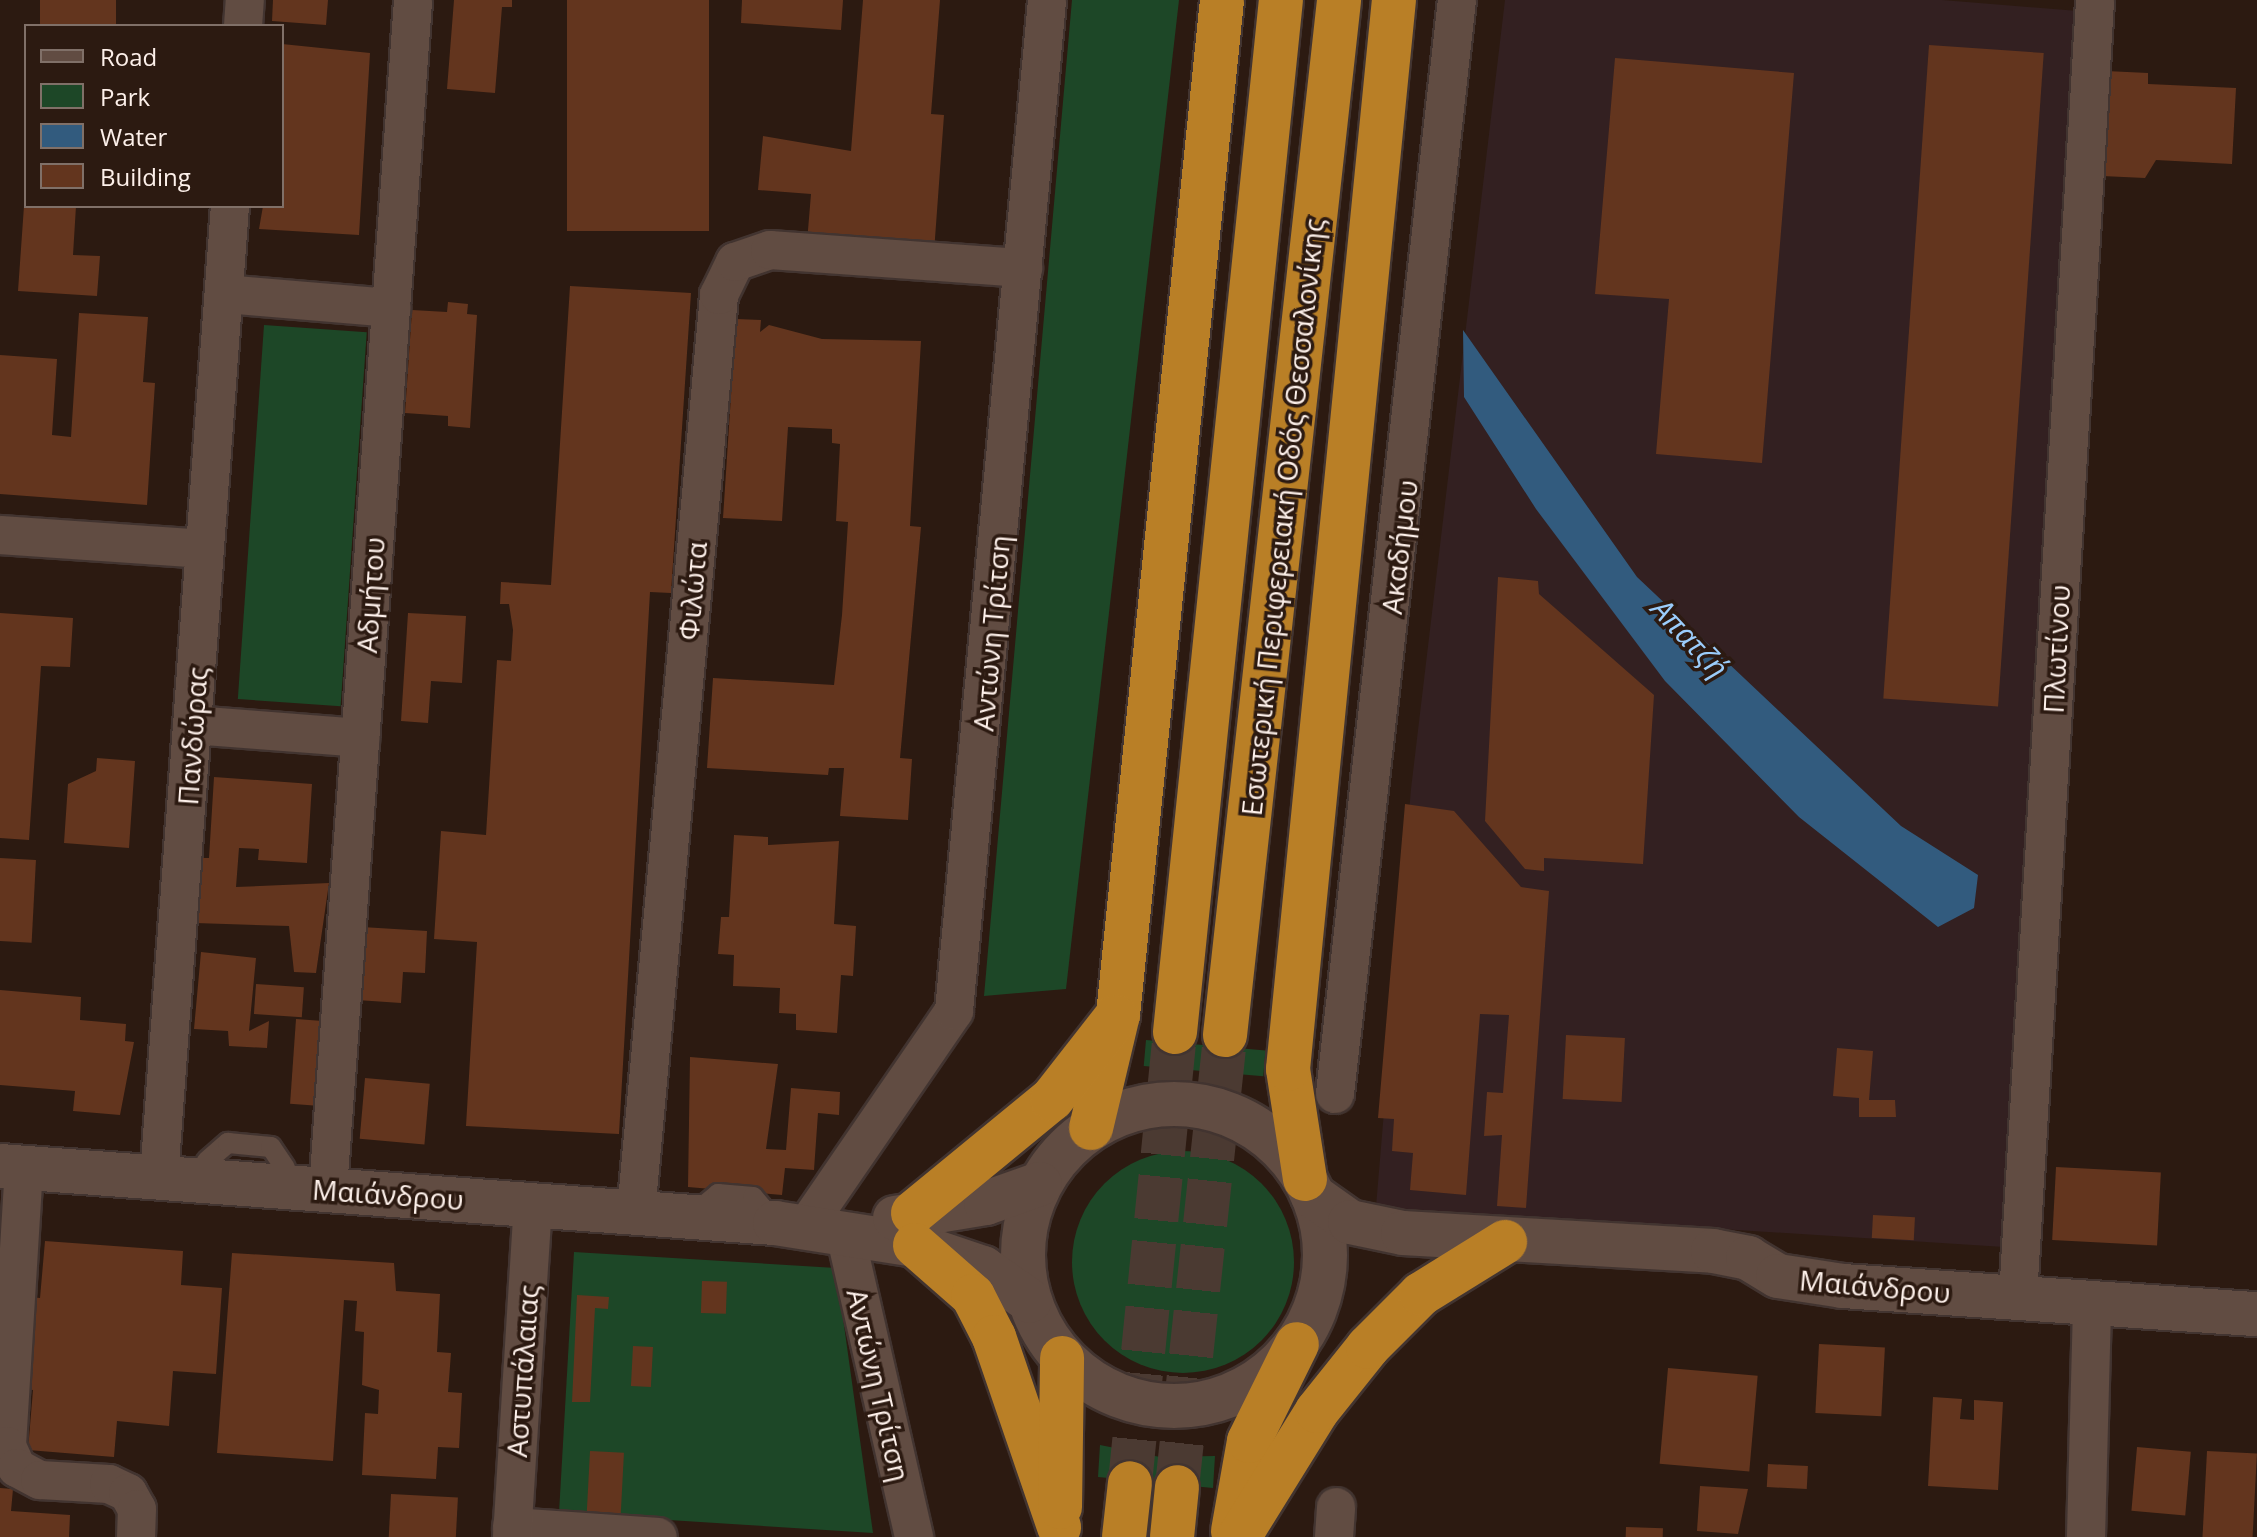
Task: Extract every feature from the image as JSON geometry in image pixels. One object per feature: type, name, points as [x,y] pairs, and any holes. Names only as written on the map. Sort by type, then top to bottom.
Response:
[{"type":"highway","points":[[1091,1128],[1118,1015],[1222,0]]},
{"type":"highway","name":"Εσωτερική Περιφερειακή Οδός Θεσσαλονίκης","points":[[1175,1032],[1281,0]]},
{"type":"highway","name":"Εσωτερική Περιφερειακή Οδός Θεσσαλονίκης","points":[[1225,1035],[1339,0]]},
{"type":"highway","points":[[1309,1188],[1288,1069],[1394,0]]},
{"type":"highway","points":[[1058,1532],[994,1337],[973,1296],[914,1229],[1052,1099],[1118,1015]]},
{"type":"highway","points":[[1239,1537],[1317,1411],[1368,1347],[1421,1294],[1505,1242]]},
{"type":"highway","points":[[1232,1537],[1249,1441],[1297,1344]]},
{"type":"highway","points":[[1058,1532],[1062,1358]]},
{"type":"highway","points":[[1124,1537],[1130,1483]]},
{"type":"highway","points":[[1172,1537],[1177,1487]]},
{"type":"main road","name":"Μαιάνδρου","points":[[12,1167],[636,1213],[914,1229],[1040,1184],[1091,1128],[1168,1103],[1214,1108],[1256,1127],[1309,1188],[1350,1222],[1403,1233],[1505,1242],[1713,1251],[1799,1281],[2257,1314]]},
{"type":"main road","name":"Μαιάνδρου","points":[[1040,1184],[1023,1262],[1030,1301],[1062,1358],[1099,1387],[1140,1404],[1185,1407],[1248,1388],[1297,1344],[1323,1280],[1325,1237],[1309,1188]]},
{"type":"main road","name":"Μαιάνδρου","points":[[914,1229],[983,1268],[1030,1301]]},
{"type":"main road","points":[[1323,1280],[1403,1233]]},
{"type":"street","points":[[243,24],[245,0]]},
{"type":"street","name":"Αδμήτου","points":[[328,1190],[413,0]]},
{"type":"street","name":"Αντώνη Τρίτση","points":[[914,1537],[798,1222],[954,1011],[1047,0]]},
{"type":"street","name":"Ακαδήμου","points":[[1335,1094],[1457,0]]},
{"type":"street","name":"Πλωτίνου","points":[[2018,1297],[2095,0]]},
{"type":"street","name":"Πανδώρας","points":[[159,1177],[230,208]]},
{"type":"street","name":"Φιλώτα","points":[[636,1213],[719,295],[735,262],[770,250],[1023,268]]},
{"type":"street","points":[[224,294],[391,308]]},
{"type":"street","points":[[0,535],[205,549]]},
{"type":"street","points":[[192,725],[360,738]]},
{"type":"street","points":[[12,1167],[7,1446],[17,1468],[40,1480],[109,1484],[128,1493],[137,1509],[136,1537]]},
{"type":"street","name":"Αστυπάλαιας","points":[[512,1532],[533,1205]]},
{"type":"street","points":[[2086,1537],[2092,1302]]},
{"type":"street","points":[[512,1532],[658,1537]]},
{"type":"lane","points":[[207,1161],[228,1143],[271,1147],[285,1168]]},
{"type":"lane","points":[[705,1205],[718,1194],[753,1197],[798,1222]]},
{"type":"shaded area","points":[[1505,0],[1942,0],[2078,11],[2004,1247],[1376,1207],[1411,789]]},
{"type":"green space","points":[[1072,0],[1179,0],[1066,989],[984,996]]},
{"type":"green space","points":[[264,325],[367,332],[341,706],[238,699]]},
{"type":"green space","points":[[1146,1040],[1266,1050],[1263,1076],[1144,1066]]},
{"type":"green space","points":[[1183,1151],[1205,1153],[1225,1160],[1245,1170],[1261,1184],[1275,1200],[1285,1220],[1292,1240],[1292,1284],[1285,1304],[1275,1324],[1261,1340],[1245,1354],[1225,1364],[1205,1371],[1183,1373],[1161,1371],[1141,1364],[1121,1354],[1105,1340],[1091,1324],[1081,1304],[1074,1284],[1072,1262],[1074,1240],[1081,1220],[1091,1200],[1105,1184],[1121,1170],[1141,1160],[1161,1153]]},
{"type":"green space","points":[[574,1252],[836,1268],[873,1533],[559,1513]]},
{"type":"green space","points":[[1100,1445],[1160,1457],[1215,1456],[1213,1488],[1098,1477]]},
{"type":"water","name":"Απατζή","points":[[1463,330],[1637,577],[1901,826],[1978,875],[1974,908],[1938,927],[1799,817],[1665,681],[1536,509],[1464,397]]},
{"type":"building","points":[[40,0],[116,0],[116,24],[40,24]]},
{"type":"building","points":[[273,0],[328,0],[326,25],[272,21]]},
{"type":"building","points":[[454,0],[512,0],[512,7],[502,7],[495,93],[447,89]]},
{"type":"building","points":[[567,0],[709,0],[709,231],[567,231]]},
{"type":"building","points":[[742,0],[843,0],[841,30],[741,23]]},
{"type":"building","points":[[863,0],[940,0],[931,114],[944,115],[934,252],[807,242],[811,194],[758,190],[763,136],[851,151]]},
{"type":"building","points":[[284,44],[370,53],[359,235],[259,229],[263,208],[284,208]]},
{"type":"building","points":[[1929,45],[2044,53],[1998,706],[1883,698]]},
{"type":"building","points":[[1615,58],[1794,73],[1762,463],[1656,454],[1669,299],[1595,294]]},
{"type":"building","points":[[2106,71],[2148,73],[2148,84],[2236,88],[2232,164],[2156,160],[2145,178],[2102,176]]},
{"type":"building","points":[[24,206],[76,208],[73,255],[100,256],[97,296],[18,291]]},
{"type":"building","points":[[570,286],[691,293],[671,593],[650,592],[619,1134],[466,1126],[477,942],[434,939],[441,831],[486,835],[497,660],[511,661],[513,630],[509,604],[500,604],[501,582],[551,585]]},
{"type":"building","points":[[448,302],[468,304],[467,314],[477,315],[470,428],[448,426],[448,416],[405,413],[412,310],[447,312]]},
{"type":"building","points":[[79,313],[148,317],[143,382],[155,383],[147,505],[0,494],[0,355],[57,359],[52,435],[71,437]]},
{"type":"building","points":[[736,319],[761,320],[760,332],[769,325],[822,339],[921,341],[910,526],[921,527],[900,758],[912,759],[908,820],[840,816],[844,768],[829,768],[828,775],[707,768],[713,678],[834,685],[842,615],[848,522],[836,521],[840,444],[832,443],[832,429],[788,427],[782,521],[723,518]]},
{"type":"building","points":[[1498,577],[1538,581],[1539,594],[1654,695],[1643,864],[1544,858],[1544,871],[1525,869],[1485,821]]},
{"type":"building","points":[[0,613],[73,618],[70,667],[41,666],[29,840],[0,838]]},
{"type":"building","points":[[408,613],[466,616],[462,683],[431,681],[428,723],[401,721]]},
{"type":"building","points":[[97,758],[135,761],[129,848],[64,843],[68,784],[96,771]]},
{"type":"building","points":[[214,777],[312,784],[307,863],[258,860],[259,849],[239,848],[236,887],[329,883],[316,973],[294,972],[289,926],[195,923],[199,858],[209,858]]},
{"type":"building","points":[[1405,804],[1454,811],[1521,887],[1549,891],[1526,1208],[1497,1206],[1502,1135],[1484,1136],[1487,1092],[1503,1093],[1509,1015],[1480,1014],[1466,1195],[1410,1190],[1413,1153],[1392,1151],[1394,1119],[1378,1118]]},
{"type":"building","points":[[734,835],[768,837],[768,845],[839,841],[834,924],[856,926],[853,976],[841,975],[837,1033],[796,1030],[796,1014],[779,1013],[780,988],[733,986],[734,955],[718,954],[721,917],[729,917]]},
{"type":"building","points":[[0,858],[36,860],[32,943],[0,941]]},
{"type":"building","points":[[362,927],[427,931],[425,973],[403,972],[401,1003],[357,1000]]},
{"type":"building","points":[[201,952],[256,958],[249,1031],[269,1021],[267,1048],[229,1046],[228,1031],[194,1029]]},
{"type":"building","points":[[256,984],[304,987],[302,1017],[254,1014]]},
{"type":"building","points":[[0,990],[81,997],[80,1020],[126,1024],[125,1041],[134,1042],[120,1115],[73,1111],[75,1091],[0,1085]]},
{"type":"building","points":[[296,1019],[323,1021],[317,1106],[290,1104]]},
{"type":"building","points":[[1566,1035],[1625,1038],[1622,1102],[1563,1099]]},
{"type":"building","points":[[1837,1048],[1873,1051],[1869,1100],[1895,1100],[1896,1117],[1859,1117],[1859,1098],[1833,1096]]},
{"type":"building","points":[[690,1057],[778,1064],[766,1149],[786,1150],[791,1088],[840,1092],[839,1115],[818,1113],[814,1170],[785,1168],[782,1195],[688,1187]]},
{"type":"building","points":[[365,1078],[430,1084],[424,1144],[360,1139]]},
{"type":"building","points":[[2056,1167],[2161,1172],[2157,1245],[2052,1240]]},
{"type":"building","points":[[1873,1215],[1915,1217],[1914,1240],[1872,1238]]},
{"type":"building","points":[[45,1241],[183,1251],[181,1285],[222,1288],[216,1374],[173,1371],[169,1426],[117,1421],[114,1457],[28,1450],[33,1390],[14,1388],[21,1296],[40,1298]]},
{"type":"building","points":[[232,1253],[394,1263],[396,1291],[440,1294],[437,1352],[451,1353],[448,1392],[462,1393],[459,1448],[438,1447],[436,1479],[362,1475],[365,1413],[378,1414],[379,1390],[362,1385],[364,1332],[355,1331],[357,1301],[344,1300],[333,1461],[217,1453]]},
{"type":"building","points":[[702,1281],[727,1282],[726,1314],[701,1313]]},
{"type":"building","points":[[577,1295],[609,1297],[608,1309],[595,1308],[590,1402],[572,1402]]},
{"type":"building","points":[[1819,1344],[1885,1347],[1881,1416],[1815,1413]]},
{"type":"building","points":[[633,1346],[653,1347],[651,1387],[631,1386]]},
{"type":"building","points":[[1668,1368],[1758,1376],[1749,1471],[1660,1464]]},
{"type":"building","points":[[1933,1397],[1962,1399],[1960,1419],[1974,1420],[1974,1400],[2003,1402],[1998,1490],[1928,1486]]},
{"type":"building","points":[[2137,1447],[2191,1452],[2185,1515],[2131,1511]]},
{"type":"building","points":[[590,1451],[624,1453],[620,1528],[586,1526]]},
{"type":"building","points":[[2207,1451],[2257,1454],[2253,1537],[2202,1537]]},
{"type":"building","points":[[1768,1464],[1808,1466],[1807,1489],[1767,1487]]},
{"type":"building","points":[[1700,1486],[1748,1489],[1738,1534],[1697,1531]]},
{"type":"building","points":[[0,1488],[13,1489],[11,1511],[70,1515],[69,1537],[0,1537]]},
{"type":"building","points":[[391,1494],[458,1498],[456,1537],[389,1537]]},
{"type":"building","points":[[1626,1527],[1663,1528],[1663,1537],[1626,1537]]},
{"type":"tunnel","points":[[1130,1483],[1175,1032]]},
{"type":"tunnel","points":[[1177,1487],[1225,1035]]}]
